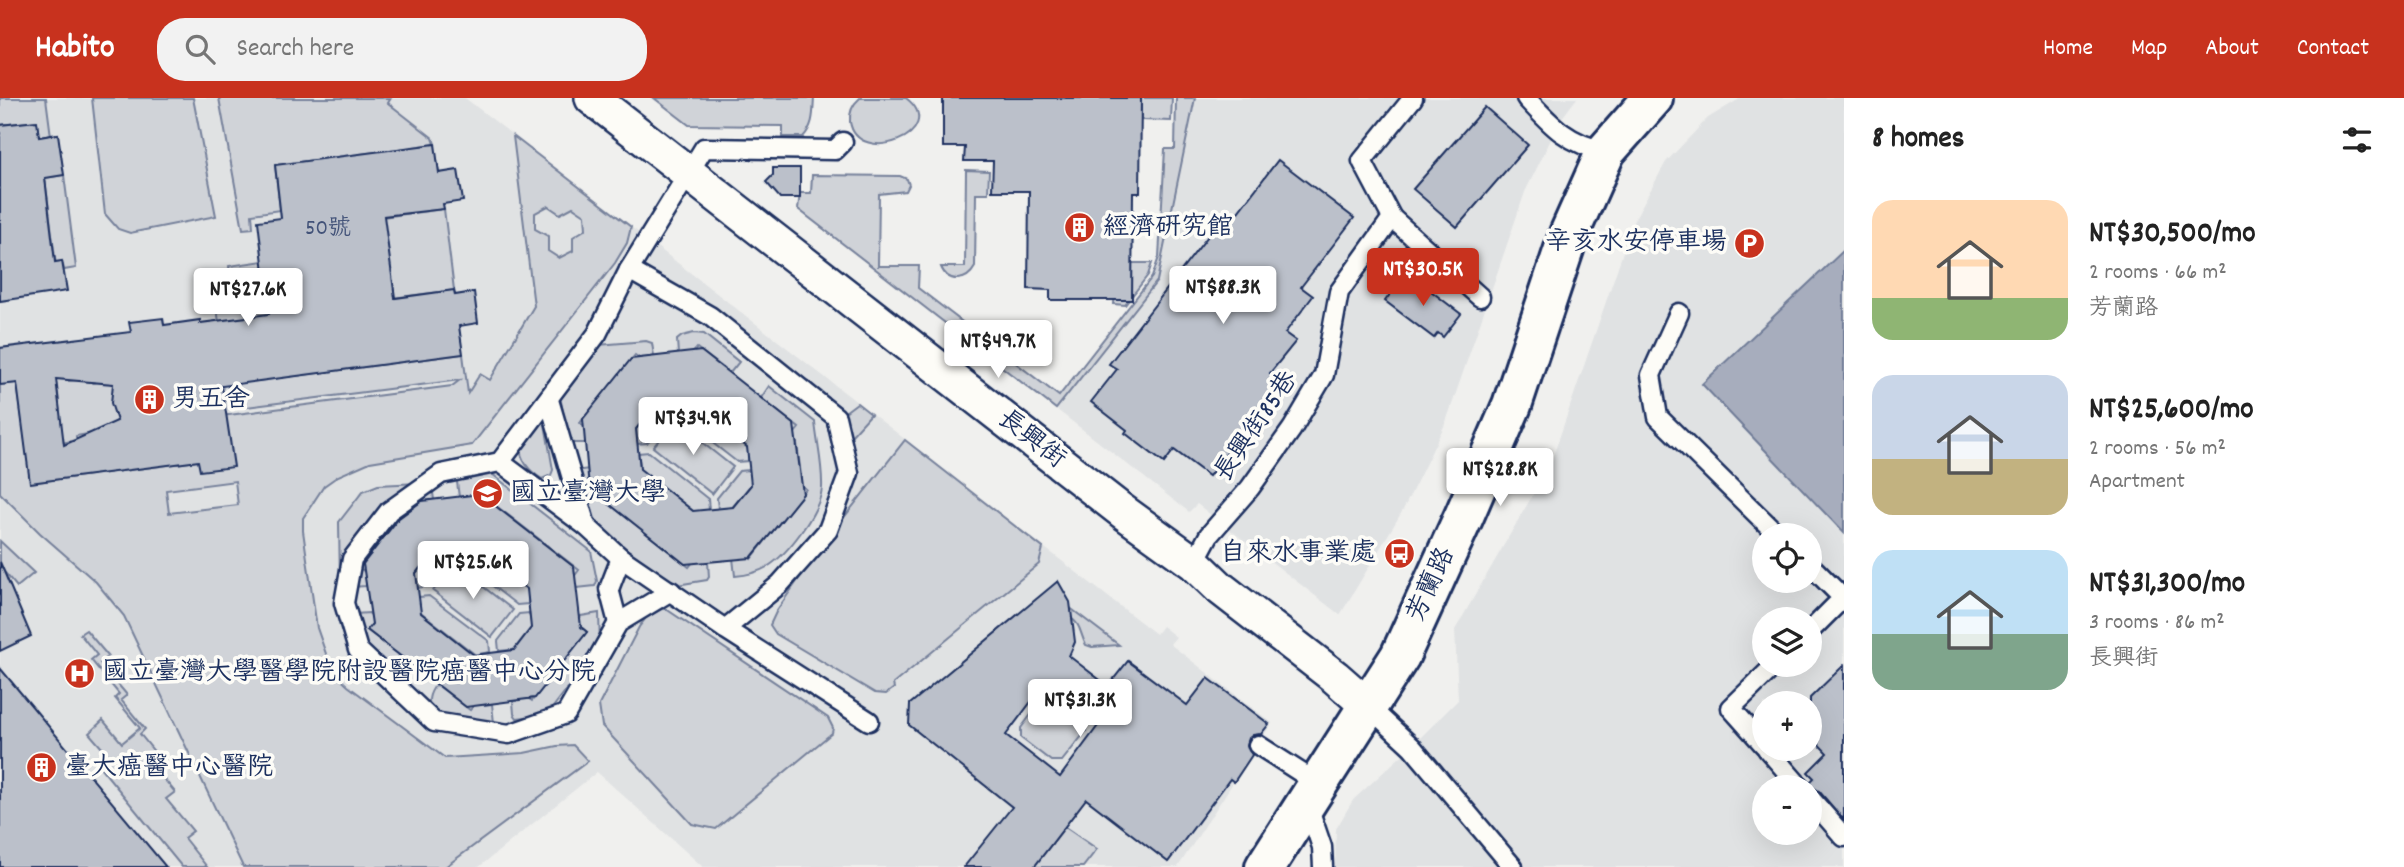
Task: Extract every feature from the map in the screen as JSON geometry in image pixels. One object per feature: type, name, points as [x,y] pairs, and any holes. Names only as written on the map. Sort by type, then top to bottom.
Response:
[{"type":"street","name":"長興街","points":[[592,98],[1122,511],[1194,563],[1220,588],[1335,677],[1368,706]]},
{"type":"street","name":"芳蘭路","points":[[1265,867],[1311,791],[1400,656],[1512,405],[1569,234],[1606,151],[1653,98]]},
{"type":"lane","points":[[1413,98],[1362,161],[1391,218],[1480,297]]},
{"type":"lane","points":[[1526,98],[1556,130],[1588,148],[1606,151]]},
{"type":"lane","points":[[671,591],[618,623],[566,714],[509,734],[434,722],[358,650],[344,603],[352,559],[389,511],[441,474],[500,463],[597,334],[629,270],[704,148],[835,150],[843,142]]},
{"type":"lane","name":"長興街85巷","points":[[1194,563],[1209,535],[1250,488],[1292,429],[1324,374],[1339,292],[1391,218]]},
{"type":"lane","points":[[629,270],[710,316],[836,417],[849,473],[828,530],[780,584],[725,629]]},
{"type":"lane","points":[[1679,313],[1651,375],[1658,417],[1766,523]]},
{"type":"lane","points":[[549,400],[586,526]]},
{"type":"lane","points":[[500,463],[586,526],[621,558],[725,629],[869,721]]},
{"type":"lane","points":[[618,623],[609,589],[621,558]]},
{"type":"lane","points":[[1822,577],[1843,598],[1822,619]]},
{"type":"lane","points":[[1752,731],[1731,708],[1763,677]]},
{"type":"lane","points":[[1368,706],[1412,747],[1513,867]]},
{"type":"lane","points":[[1258,746],[1311,791],[1324,867]]},
{"type":"lane","points":[[1778,761],[1790,775]]},
{"type":"lane","points":[[1822,812],[1844,837]]},
{"type":"shaded area","name":"國立臺灣大學","points":[[0,98],[465,98],[1156,634],[1162,626],[1176,637],[1170,644],[1272,723],[1178,867],[703,867],[597,772],[479,867],[0,867]]},
{"type":"shaded area","points":[[0,98],[46,98],[51,136],[39,137],[36,121],[0,125]]},
{"type":"shaded area","points":[[92,98],[193,98],[216,216],[130,233],[118,229],[105,214]]},
{"type":"shaded area","points":[[219,98],[391,98],[388,103],[433,138],[435,144],[275,165],[280,210],[252,214],[253,228],[243,229]]},
{"type":"shaded area","points":[[654,98],[814,98],[812,119],[807,132],[803,137],[783,137],[783,126],[689,125]]},
{"type":"shaded area","points":[[860,98],[906,98],[917,111],[917,123],[910,133],[898,140],[883,144],[868,143],[857,136],[850,122],[852,108]]},
{"type":"shaded area","points":[[1141,98],[1172,98],[1171,121],[1141,120]]},
{"type":"shaded area","points":[[1176,98],[1195,98],[1157,281],[1056,409],[798,209],[800,193],[811,193],[812,175],[900,176],[907,179],[909,185],[906,191],[879,194],[878,266],[919,266],[918,288],[1059,396],[1152,277],[1159,257],[1165,149],[1175,149]]},
{"type":"shaded area","points":[[1195,98],[1577,98],[1561,119],[1525,192],[1446,422],[1403,510],[1340,615],[1197,504],[1189,512],[1056,409],[1157,281]]},
{"type":"shaded area","points":[[1741,98],[1844,98],[1844,867],[1335,867],[1336,829],[1353,800],[1458,700],[1455,630],[1550,465],[1634,220],[1666,162],[1708,118]]},
{"type":"shaded area","points":[[513,136],[631,227],[627,243],[615,263],[472,445],[370,462],[338,476],[324,486],[303,518],[303,531],[317,628],[332,671],[348,686],[445,758],[524,753],[573,745],[588,761],[445,867],[243,867],[124,616],[96,582],[40,533],[0,493],[0,385],[17,383],[31,483],[198,461],[221,416],[452,386],[460,380],[231,409],[217,308],[234,306],[229,266],[263,261],[291,287],[249,382],[463,354],[468,393],[480,374],[490,380],[534,306]],"holes":[[[548,206],[560,214],[573,207],[585,215],[586,229],[573,237],[573,251],[559,258],[548,251],[548,236],[535,229],[535,213]],[[235,481],[238,505],[169,513],[166,490]]]},
{"type":"shaded area","points":[[966,170],[989,171],[988,193],[976,193],[975,267],[967,276],[958,279],[948,276],[941,267],[965,267]]},
{"type":"shaded area","points":[[64,175],[76,268],[64,270],[63,265],[56,266],[45,178]]},
{"type":"shaded area","points":[[444,209],[454,290],[385,299],[374,218]]},
{"type":"shaded area","points":[[1132,263],[1152,263],[1148,275],[1125,305],[1114,304],[1115,290]]},
{"type":"shaded area","points":[[694,333],[704,334],[739,362],[730,373],[697,348],[689,357],[678,354],[677,340]]},
{"type":"shaded area","points":[[646,341],[652,343],[654,356],[645,362],[635,355],[580,423],[590,432],[586,443],[569,443],[558,386],[598,345]]},
{"type":"shaded area","points":[[121,374],[138,425],[76,436],[76,440],[62,443],[58,393],[53,378],[68,376],[69,381],[85,379],[94,383]]},
{"type":"shaded area","points":[[769,386],[815,422],[822,488],[809,520],[784,553],[763,569],[735,576],[733,558],[741,551],[751,559],[806,489],[797,482],[801,476],[797,443],[791,438],[799,428],[761,398]]},
{"type":"shaded area","points":[[690,401],[748,448],[748,461],[737,462],[678,416],[677,405]]},
{"type":"shaded area","points":[[857,403],[871,414],[843,445],[833,421]]},
{"type":"shaded area","points":[[655,405],[668,406],[669,416],[647,443],[637,444],[634,432]]},
{"type":"shaded area","points":[[544,418],[553,470],[551,475],[542,479],[526,464],[519,444]]},
{"type":"shaded area","points":[[675,421],[733,467],[712,494],[653,447]]},
{"type":"shaded area","points":[[905,440],[1043,548],[1039,564],[893,684],[894,688],[886,694],[875,693],[776,634],[770,625],[777,610],[824,543]]},
{"type":"shaded area","points":[[649,452],[708,499],[709,510],[696,513],[637,467],[640,464],[638,453]]},
{"type":"shaded area","points":[[589,469],[594,476],[587,486],[689,567],[697,557],[708,562],[707,580],[677,585],[661,577],[588,517],[574,471]]},
{"type":"shaded area","points":[[749,470],[753,482],[731,509],[718,509],[717,498],[739,471]]},
{"type":"shaded area","points":[[492,474],[591,551],[597,581],[595,586],[577,588],[571,581],[579,570],[477,491],[468,501],[459,497],[457,482],[462,477]]},
{"type":"shaded area","points":[[378,485],[432,485],[434,500],[425,506],[415,498],[360,568],[370,576],[366,586],[351,587],[340,584],[339,522],[363,491]]},
{"type":"shaded area","points":[[0,541],[34,573],[17,587],[0,567]]},
{"type":"shaded area","points":[[469,545],[529,591],[528,604],[517,605],[458,559],[457,548]]},
{"type":"shaded area","points":[[435,549],[447,549],[449,559],[427,586],[418,588],[414,576]]},
{"type":"shaded area","points":[[454,564],[513,610],[492,637],[433,591]]},
{"type":"shaded area","points":[[429,596],[489,641],[490,652],[477,656],[418,610],[419,597]]},
{"type":"shaded area","points":[[1065,604],[1119,645],[1086,645],[1078,625],[1068,616]]},
{"type":"shaded area","points":[[666,609],[828,718],[833,728],[832,733],[716,829],[692,824],[602,726],[599,705],[639,627],[646,618]]},
{"type":"shaded area","points":[[369,613],[375,620],[367,630],[400,655],[388,670],[372,663],[355,614]]},
{"type":"shaded area","points":[[529,613],[533,625],[512,652],[499,651],[498,641],[519,614]]},
{"type":"shaded area","points":[[599,613],[600,646],[550,711],[542,715],[517,718],[513,701],[522,694],[532,701],[587,632],[577,624],[581,616]]},
{"type":"shaded area","points":[[86,630],[108,656],[100,663],[127,695],[121,700],[145,729],[140,734],[160,759],[153,766],[175,792],[166,799],[193,831],[184,838],[207,867],[182,867],[100,767],[109,756],[89,733],[103,720],[122,743],[140,728],[115,698],[119,694],[91,660],[97,655],[80,634]]},
{"type":"shaded area","points":[[436,684],[470,710],[478,700],[484,705],[492,704],[494,723],[467,731],[442,718],[431,708],[429,701]]},
{"type":"shaded area","points":[[1055,698],[1085,722],[1086,731],[1062,761],[1051,761],[1021,738],[1021,728],[1042,700]]},
{"type":"shaded area","points":[[1065,827],[1097,849],[1083,867],[1034,867]]},
{"type":"water","points":[[1844,250],[1844,533],[1702,384]]},
{"type":"building","name":"經濟研究館","points":[[943,98],[1141,98],[1140,193],[1133,193],[1132,300],[1050,300],[1050,290],[1028,289],[1029,191],[992,191],[993,161],[964,161],[965,147],[943,147]]},
{"type":"building","points":[[1485,107],[1528,145],[1457,227],[1413,189]]},
{"type":"building","points":[[37,121],[39,137],[58,134],[64,175],[45,178],[55,262],[62,261],[67,291],[0,301],[0,125]]},
{"type":"building","points":[[435,144],[439,173],[458,170],[463,201],[443,204],[444,209],[384,216],[395,298],[454,290],[455,295],[474,292],[478,323],[459,326],[463,354],[222,386],[234,467],[200,471],[198,461],[30,483],[17,383],[0,385],[0,348],[131,332],[129,322],[163,318],[164,325],[200,320],[200,323],[269,314],[258,221],[281,218],[275,165]],"holes":[[[56,379],[113,384],[111,403],[117,421],[64,445]]]},
{"type":"building","points":[[1278,160],[1354,218],[1301,287],[1313,296],[1285,333],[1296,341],[1270,373],[1282,382],[1209,476],[1174,450],[1164,463],[1091,402],[1117,369],[1109,364],[1218,223],[1225,229]]},
{"type":"building","points":[[773,168],[800,168],[800,198],[780,198],[766,182],[773,175]]},
{"type":"building","points":[[1403,277],[1423,292],[1427,288],[1461,314],[1443,337],[1438,333],[1434,338],[1385,301]]},
{"type":"building","points":[[701,351],[794,424],[803,494],[751,558],[685,564],[589,488],[583,419],[631,359]],"holes":[[[693,404],[747,447],[751,485],[733,507],[693,511],[640,469],[636,429],[653,408]]]},
{"type":"building","points":[[480,494],[574,567],[581,627],[587,632],[535,698],[466,707],[367,630],[372,624],[363,564],[399,518],[422,501]],"holes":[[[472,547],[527,589],[531,628],[514,650],[474,655],[421,613],[416,573],[433,552]]]},
{"type":"building","points":[[0,562],[31,636],[0,651]]},
{"type":"building","points":[[1058,581],[1070,602],[1075,642],[1069,656],[1108,686],[1128,661],[1187,705],[1208,678],[1269,724],[1261,734],[1249,738],[1247,745],[1252,755],[1234,782],[1230,779],[1168,862],[1086,799],[1034,867],[964,867],[1012,807],[909,725],[910,704]],"holes":[[[1046,682],[1100,723],[1060,777],[1006,735]]]},
{"type":"building","points":[[1844,665],[1844,820],[1822,794],[1822,775],[1811,775],[1808,772],[1822,761],[1827,753],[1822,748],[1822,691],[1817,691]]},
{"type":"building","name":"臺大癌醫中心醫院","points":[[0,668],[166,867],[0,867]]},
{"type":"place","name":"經濟研究館","points":[[1080,228]]},
{"type":"place","name":"辛亥水安停車場","points":[[1750,243]]},
{"type":"place","name":"男五舍","points":[[149,400]]},
{"type":"place","name":"國立臺灣大學","points":[[487,494]]},
{"type":"place","name":"自來水事業處","points":[[1399,554]]},
{"type":"place","name":"國立臺灣大學醫學院附設醫院癌醫中心分院","points":[[79,673]]},
{"type":"place","name":"臺大癌醫中心醫院","points":[[42,768]]}]
